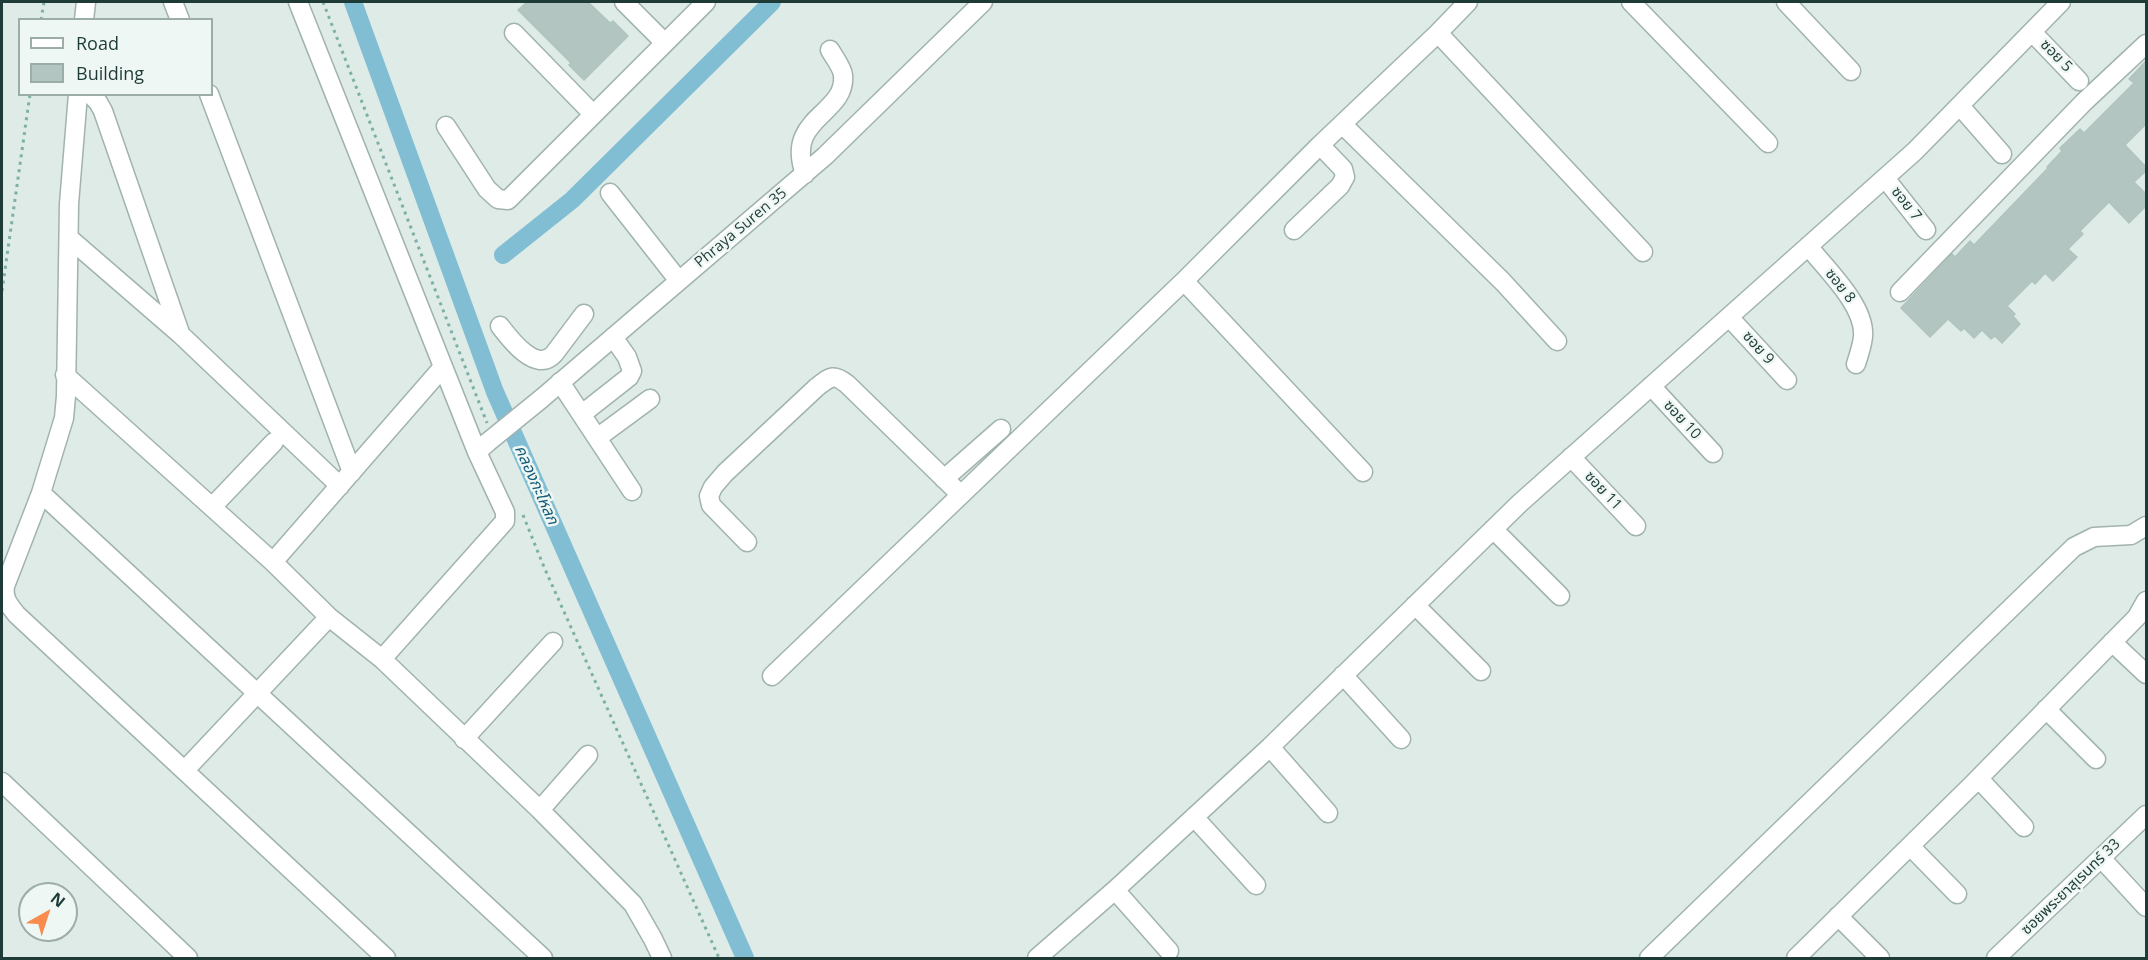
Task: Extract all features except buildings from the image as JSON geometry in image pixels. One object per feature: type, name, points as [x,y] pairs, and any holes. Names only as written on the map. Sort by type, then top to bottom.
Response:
[{"type":"street","points":[[84,18],[86,2]]},
{"type":"street","points":[[173,2],[179,18]]},
{"type":"street","points":[[298,2],[443,367],[486,444],[505,512],[505,521],[382,659]]},
{"type":"street","points":[[624,2],[665,42]]},
{"type":"street","points":[[446,126],[487,189],[498,199],[504,201],[513,197],[706,2]]},
{"type":"street","name":"Phraya Suren 35","points":[[486,444],[805,174],[983,2]]},
{"type":"street","points":[[772,676],[1184,281],[1468,2]]},
{"type":"street","points":[[1631,2],[1768,143]]},
{"type":"street","points":[[1786,2],[1851,71]]},
{"type":"street","points":[[1037,958],[1115,890],[1270,747],[1493,529],[1571,457],[1915,151],[2061,2]]},
{"type":"street","name":"ซอย 5","points":[[2032,32],[2079,81]]},
{"type":"street","points":[[513,33],[593,114]]},
{"type":"street","points":[[1438,33],[1643,252]]},
{"type":"street","points":[[1900,292],[2084,102],[2146,44]]},
{"type":"street","points":[[805,174],[800,159],[800,145],[803,136],[838,95],[842,84],[843,73],[830,50]]},
{"type":"street","points":[[78,96],[69,204],[64,418],[40,494],[5,586],[6,602],[17,615],[386,958]]},
{"type":"street","points":[[92,96],[103,111],[180,334]]},
{"type":"street","points":[[210,96],[346,479]]},
{"type":"street","points":[[1960,106],[2002,154]]},
{"type":"street","points":[[1342,124],[1503,282],[1557,341]]},
{"type":"street","points":[[1294,230],[1340,186],[1345,177],[1343,169],[1320,145]]},
{"type":"street","name":"ซอย 7","points":[[1885,178],[1926,230]]},
{"type":"street","points":[[610,193],[679,281]]},
{"type":"street","points":[[69,238],[346,479]]},
{"type":"street","name":"ซอย 8","points":[[1808,246],[1856,306],[1862,319],[1863,336],[1856,364]]},
{"type":"street","points":[[1184,281],[1364,472]]},
{"type":"street","points":[[500,326],[511,341],[529,356],[543,360],[554,354],[584,314]]},
{"type":"street","name":"ซอย 9","points":[[1729,317],[1787,380]]},
{"type":"street","points":[[582,414],[629,377],[632,370],[627,357],[613,337]]},
{"type":"street","points":[[554,354],[582,414],[632,491]]},
{"type":"street","points":[[273,562],[443,367]]},
{"type":"street","points":[[65,375],[273,562],[329,617],[382,659],[540,810],[633,904],[662,958]]},
{"type":"street","points":[[747,542],[711,505],[709,496],[713,487],[733,465],[817,387],[830,378],[838,378],[847,384],[961,495]]},
{"type":"street","name":"ซอย 10","points":[[1651,386],[1713,453]]},
{"type":"street","points":[[597,438],[650,399]]},
{"type":"street","points":[[944,479],[1001,429]]},
{"type":"street","points":[[212,507],[274,442]]},
{"type":"street","name":"ซอย 11","points":[[1571,457],[1636,526]]},
{"type":"street","points":[[40,494],[543,958]]},
{"type":"street","points":[[1650,958],[2074,547],[2094,537],[2131,535],[2146,526]]},
{"type":"street","points":[[1493,529],[1560,596]]},
{"type":"street","points":[[1796,958],[1979,779],[2137,617],[2146,602]]},
{"type":"street","points":[[1415,605],[1481,671]]},
{"type":"street","points":[[185,770],[329,617]]},
{"type":"street","points":[[464,739],[553,642]]},
{"type":"street","points":[[2112,642],[2146,674]]},
{"type":"street","points":[[1343,675],[1401,739]]},
{"type":"street","points":[[2046,710],[2096,759]]},
{"type":"street","points":[[1270,747],[1328,813]]},
{"type":"street","points":[[540,810],[588,755]]},
{"type":"street","points":[[1979,779],[2024,827]]},
{"type":"street","points":[[2,782],[188,958]]},
{"type":"street","name":"ซอยพระยาสุเรนทร์ 33","points":[[1996,958],[2017,952],[2101,858],[2146,815]]},
{"type":"street","points":[[1194,817],[1256,885]]},
{"type":"street","points":[[1910,846],[1957,894]]},
{"type":"street","points":[[2101,858],[2146,907]]},
{"type":"street","points":[[1115,890],[1169,951]]},
{"type":"street","points":[[1838,916],[1880,958]]},
{"type":"path","points":[[41,18],[44,2]]},
{"type":"path","points":[[323,2],[486,444]]},
{"type":"path","points":[[2,291],[30,96]]},
{"type":"path","points":[[522,513],[543,567],[719,958]]},
{"type":"waterway","name":"คลองกะโหลก","points":[[353,2],[495,392],[745,958]]},
{"type":"waterway","points":[[503,255],[572,200],[772,2]]}]
